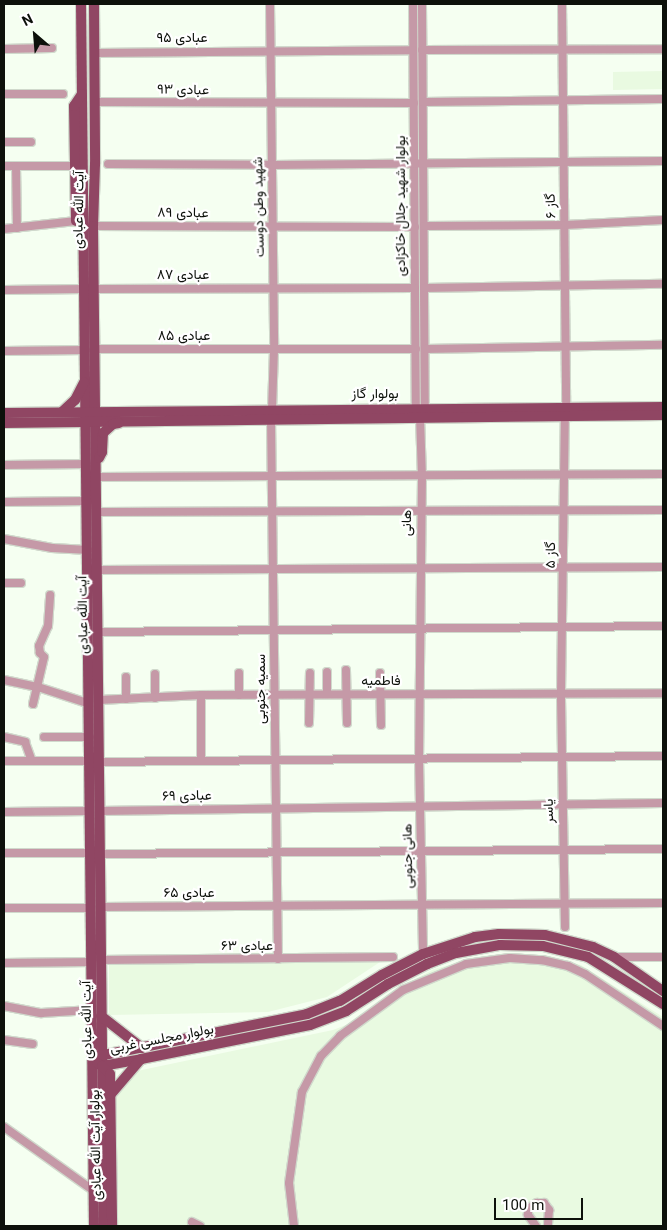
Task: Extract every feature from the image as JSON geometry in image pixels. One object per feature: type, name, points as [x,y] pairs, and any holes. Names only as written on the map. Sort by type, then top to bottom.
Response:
[{"type":"main road","name":"آیت الله عبادی","points":[[81,4],[82,94],[79,165],[89,289],[92,464],[88,501],[88,550],[90,736],[94,761]]},
{"type":"main road","name":"آیت الله عبادی","points":[[89,289],[95,164],[94,4]]},
{"type":"main road","points":[[76,222],[76,190],[79,165],[95,164]]},
{"type":"main road","points":[[76,190],[83,200]]},
{"type":"main road","name":"آیت الله عبادی","points":[[90,350],[86,377],[91,416]]},
{"type":"main road","points":[[62,412],[75,400],[86,377]]},
{"type":"main road","name":"بولوار گاز","points":[[566,412],[663,407]]},
{"type":"main road","points":[[4,413],[62,412],[91,416]]},
{"type":"main road","name":"بولوار گاز","points":[[91,416],[421,412],[566,412],[663,415]]},
{"type":"main road","name":"بولوار گاز","points":[[91,416],[132,420],[272,414]]},
{"type":"main road","points":[[4,423],[91,416]]},
{"type":"main road","points":[[92,464],[102,452],[102,438],[106,429],[113,424],[132,420]]},
{"type":"main road","name":"آیت الله عبادی","points":[[92,464],[96,477],[99,700],[94,761],[96,907],[96,1013],[92,1060],[94,1226]]},
{"type":"main road","name":"بولوار مجلسی غربی","points":[[92,1060],[103,1054],[142,1048],[326,1008],[423,954],[475,936],[520,933],[566,938],[593,947],[614,958],[663,990]]},
{"type":"main road","name":"بولوار مجلسی غربی","points":[[92,1060],[102,1066],[310,1025],[331,1018],[427,964],[470,949],[500,945],[543,946],[588,957],[663,1004]]},
{"type":"main road","name":"آیت الله عبادی","points":[[96,1013],[103,1054],[104,1226]]},
{"type":"main road","points":[[96,1013],[142,1048]]},
{"type":"main road","points":[[110,1094],[141,1059]]},
{"type":"main road","name":"بولوار آیت الله عبادی","points":[[102,1066],[110,1074],[112,1226]]},
{"type":"street","name":"شهید وطن دوست","points":[[270,4],[274,350],[272,414]]},
{"type":"street","name":"بولوار شهید جلال خاکزادی","points":[[413,4],[416,349],[421,412]]},
{"type":"street","points":[[421,412],[425,349],[422,4]]},
{"type":"street","name":"گاز ۶","points":[[562,4],[566,412]]},
{"type":"street","points":[[4,49],[52,48]]},
{"type":"street","points":[[422,50],[663,49]]},
{"type":"street","name":"عبادی ۹۵","points":[[94,53],[413,50]]},
{"type":"street","points":[[4,94],[63,94]]},
{"type":"street","points":[[423,102],[663,99]]},
{"type":"street","name":"عبادی ۹۳","points":[[94,102],[414,103]]},
{"type":"street","points":[[4,142],[31,142]]},
{"type":"street","points":[[108,164],[272,166],[663,161]]},
{"type":"street","points":[[4,166],[79,165]]},
{"type":"street","points":[[16,166],[17,228]]},
{"type":"street","points":[[4,228],[76,222],[83,211]]},
{"type":"street","points":[[424,226],[565,225],[663,220]]},
{"type":"street","name":"عبادی ۸۹","points":[[93,226],[415,227]]},
{"type":"street","points":[[424,288],[663,284]]},
{"type":"street","name":"عبادی ۸۷","points":[[4,290],[415,288]]},
{"type":"street","points":[[425,349],[663,345]]},
{"type":"street","name":"عبادی ۸۵","points":[[4,350],[416,349]]},
{"type":"street","name":"هانی","points":[[420,694],[421,412]]},
{"type":"street","name":"گاز ۵","points":[[561,694],[566,412]]},
{"type":"street","name":"سمیه جنوبی","points":[[272,414],[278,959]]},
{"type":"street","points":[[4,465],[92,464]]},
{"type":"street","points":[[96,477],[663,474]]},
{"type":"street","points":[[4,502],[88,501]]},
{"type":"street","points":[[97,512],[663,510]]},
{"type":"street","points":[[4,539],[52,548],[88,550]]},
{"type":"street","points":[[98,570],[663,567]]},
{"type":"street","points":[[4,583],[21,583]]},
{"type":"street","points":[[33,704],[44,657],[40,653],[39,646],[48,626],[50,595]]},
{"type":"street","points":[[98,632],[663,626]]},
{"type":"street","points":[[346,670],[346,723]]},
{"type":"street","points":[[327,672],[327,694]]},
{"type":"street","points":[[239,673],[239,695]]},
{"type":"street","points":[[309,723],[310,673]]},
{"type":"street","points":[[380,673],[381,725]]},
{"type":"street","points":[[155,674],[155,698]]},
{"type":"street","points":[[126,677],[126,699]]},
{"type":"street","points":[[4,680],[38,687],[84,702]]},
{"type":"street","name":"فاطمیه","points":[[99,700],[201,695],[276,694],[663,693]]},
{"type":"street","name":"هانی جنوبی","points":[[420,694],[423,954]]},
{"type":"street","name":"یاسر","points":[[561,694],[565,927]]},
{"type":"street","points":[[201,695],[201,760]]},
{"type":"street","points":[[44,737],[90,736]]},
{"type":"street","points":[[4,737],[25,742],[32,761]]},
{"type":"street","points":[[4,761],[663,756]]},
{"type":"street","name":"عبادی ۶۹","points":[[4,812],[663,803]]},
{"type":"street","points":[[4,854],[663,849]]},
{"type":"street","name":"عبادی ۶۵","points":[[4,908],[663,903]]},
{"type":"street","name":"عبادی ۶۳","points":[[4,963],[393,957]]},
{"type":"street","points":[[614,958],[663,957]]},
{"type":"street","points":[[294,1226],[289,1183],[302,1092],[321,1056],[340,1036],[403,990],[466,964],[510,958],[542,960],[568,966],[585,974],[663,1026]]},
{"type":"street","points":[[4,1006],[41,1013],[96,1013]]},
{"type":"street","points":[[5,1036],[32,1044]]},
{"type":"street","points":[[4,1127],[94,1192]]},
{"type":"street","points":[[536,1226],[528,1214],[528,1209],[537,1203],[544,1203],[549,1210],[548,1226]]},
{"type":"shaded area","points":[[662,71],[662,89],[613,90],[613,72]]},
{"type":"shaded area","points":[[510,954],[550,957],[581,965],[663,1017],[663,1226],[118,1226],[116,1095],[129,1077],[137,1071],[333,1030],[356,1021],[402,986],[434,969],[470,960]]},
{"type":"shaded area","points":[[291,961],[380,962],[327,997],[268,1012],[109,1015],[109,965]]}]
